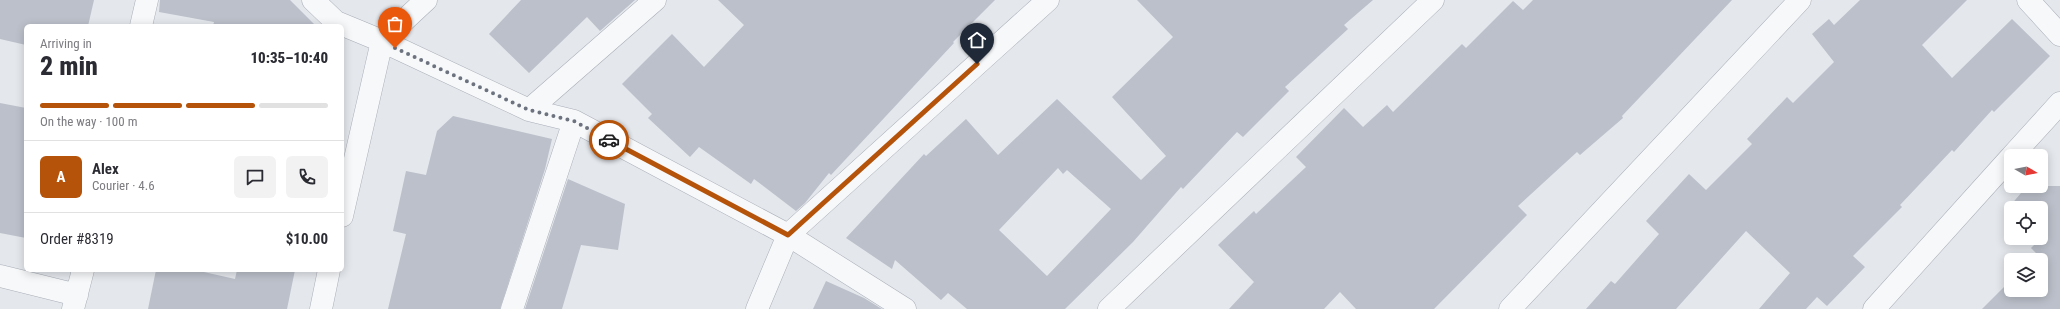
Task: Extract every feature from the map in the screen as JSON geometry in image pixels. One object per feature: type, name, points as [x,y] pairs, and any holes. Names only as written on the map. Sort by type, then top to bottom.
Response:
[{"type":"street","points":[[141,24],[147,0]]},
{"type":"street","points":[[313,0],[336,22],[341,24]]},
{"type":"street","points":[[344,207],[382,41],[426,0]]},
{"type":"street","points":[[529,110],[655,0]]},
{"type":"street","points":[[757,309],[788,235],[1048,0]]},
{"type":"street","points":[[1109,309],[1433,0]]},
{"type":"street","points":[[1510,309],[1800,0]]},
{"type":"street","points":[[2028,0],[2060,35]]},
{"type":"street","points":[[344,25],[382,41],[529,110],[574,121],[788,235],[905,309]]},
{"type":"street","points":[[2019,149],[2060,103]]},
{"type":"street","points":[[512,309],[574,121]]},
{"type":"street","points":[[1874,309],[2004,166]]},
{"type":"street","points":[[0,276],[75,302],[82,272]]},
{"type":"street","points":[[320,309],[329,272]]},
{"type":"building","points":[[0,0],[94,0],[88,24],[24,24],[24,45],[0,39]]},
{"type":"building","points":[[160,0],[290,0],[314,24],[214,24],[214,22],[159,12]]},
{"type":"building","points":[[521,0],[635,0],[600,31],[587,17],[529,73],[489,34]]},
{"type":"building","points":[[718,0],[995,0],[953,42],[954,43],[831,175],[829,173],[805,203],[796,211],[754,179],[751,184],[699,147],[690,157],[648,118],[652,114],[622,84],[672,34],[704,67],[744,25]]},
{"type":"building","points":[[1137,0],[1373,0],[1344,25],[1348,29],[1285,87],[1289,91],[1243,137],[1237,132],[1183,189],[1181,187],[1133,242],[1065,309],[967,309],[948,293],[941,300],[895,260],[892,269],[846,238],[924,154],[926,156],[966,119],[998,155],[1057,99],[1141,180],[1166,156],[1112,97],[1173,37]],"holes":[[[1058,168],[1063,174],[1067,170],[1111,209],[1047,276],[999,230]]]},
{"type":"building","points":[[1533,0],[1732,0],[1622,116],[1623,118],[1580,155],[1577,152],[1518,206],[1527,215],[1434,309],[1356,309],[1340,292],[1324,309],[1229,309],[1254,282],[1218,245],[1254,211],[1256,214],[1306,167],[1296,157],[1344,108],[1363,127],[1387,105],[1393,112],[1462,44],[1466,48],[1513,1],[1523,10]]},
{"type":"building","points":[[1860,0],[1967,0],[1922,45],[1952,78],[2012,19],[2050,56],[1994,112],[1992,110],[1954,152],[1952,150],[1900,205],[1902,207],[1853,256],[1865,267],[1827,306],[1817,297],[1806,309],[1759,309],[1790,273],[1746,231],[1676,309],[1586,309],[1611,281],[1615,284],[1659,234],[1646,221],[1689,174],[1706,190],[1752,144],[1747,139],[1787,97],[1793,103],[1834,62],[1812,34],[1829,19],[1834,25]]},
{"type":"building","points":[[0,103],[24,108],[24,238],[0,233]]},
{"type":"building","points":[[453,116],[552,139],[545,169],[500,309],[388,309],[406,234],[393,231],[406,171],[426,175],[437,131]]},
{"type":"building","points":[[568,179],[625,204],[618,250],[581,245],[562,309],[525,309]]},
{"type":"building","points":[[2048,186],[2060,186],[2060,309],[1982,309],[2004,287],[2004,297],[2048,297],[2048,253],[2036,253],[2031,248],[2034,245],[2048,245],[2048,201],[2014,201],[2021,193],[2048,193]]},
{"type":"building","points":[[156,272],[204,272],[235,279],[237,272],[295,272],[287,309],[148,309]]},
{"type":"building","points":[[826,281],[864,298],[882,309],[813,309]]},
{"type":"way so far","points":[[395,48],[529,110],[574,121],[609,140]]},
{"type":"route","points":[[609,140],[788,235],[977,64]]}]
